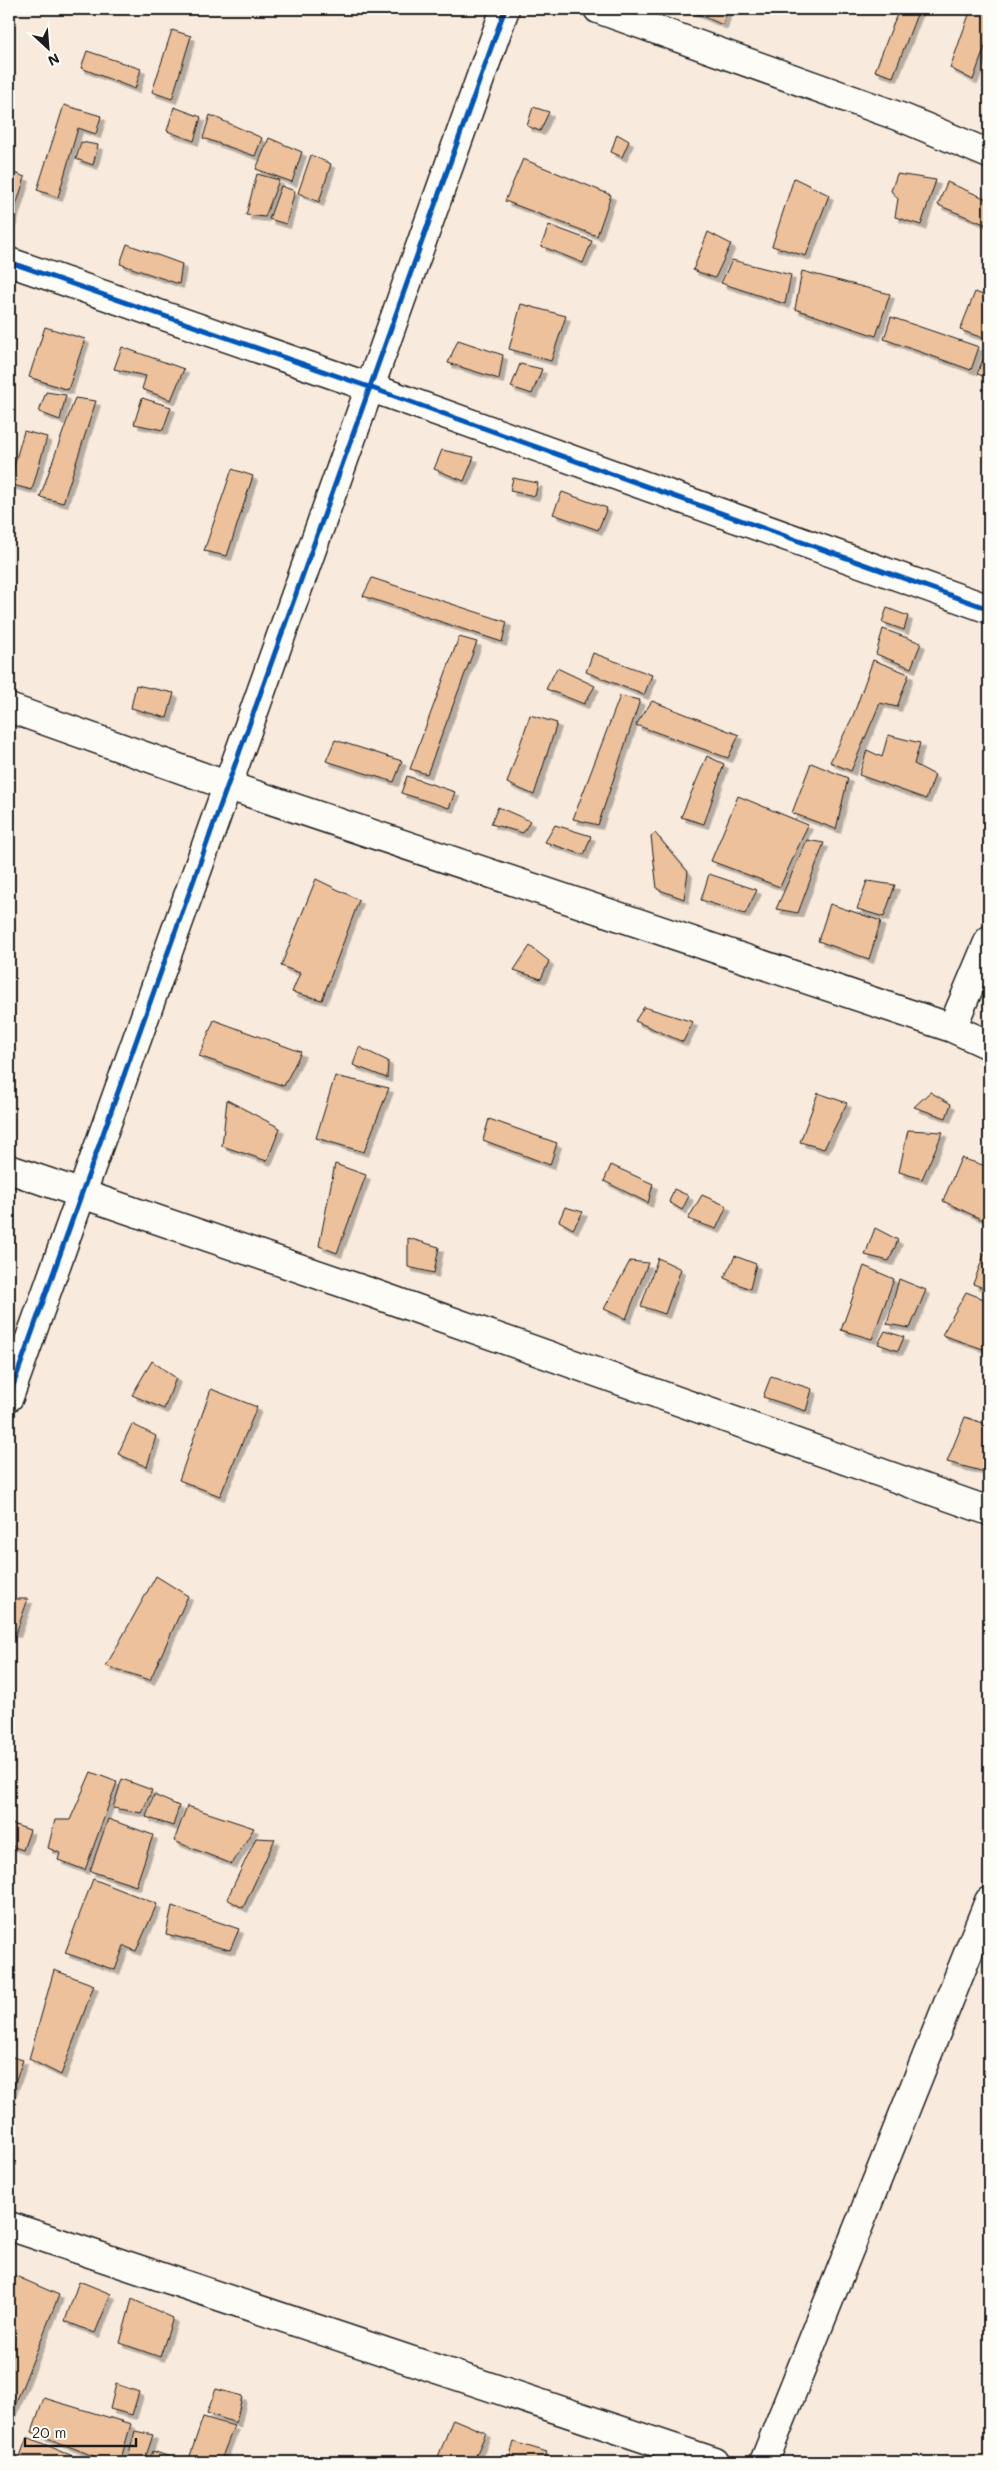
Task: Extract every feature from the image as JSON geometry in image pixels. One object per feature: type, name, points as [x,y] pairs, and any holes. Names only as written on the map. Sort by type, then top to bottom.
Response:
[{"type":"street","points":[[9,1397],[226,785],[505,9]]},
{"type":"street","points":[[598,9],[903,118],[989,154]]},
{"type":"street","points":[[9,262],[369,387],[989,609]]},
{"type":"street","points":[[9,708],[226,785],[952,1028],[989,1045]]},
{"type":"street","points":[[952,1028],[989,940]]},
{"type":"street","points":[[9,1169],[403,1304],[989,1511]]},
{"type":"street","points":[[764,2462],[989,1901]]},
{"type":"street","points":[[9,2226],[715,2462]]},
{"type":"building","points":[[687,9],[727,9],[723,25]]},
{"type":"building","points":[[899,9],[919,9],[893,77],[875,71]]},
{"type":"building","points":[[971,9],[989,9],[989,35],[973,80],[950,68]]},
{"type":"building","points":[[172,30],[191,36],[172,99],[152,92]]},
{"type":"building","points":[[87,51],[141,69],[135,89],[81,68]]},
{"type":"building","points":[[64,105],[101,116],[96,134],[78,128],[58,197],[37,190]]},
{"type":"building","points":[[174,107],[201,117],[194,141],[167,131]]},
{"type":"building","points":[[533,107],[549,112],[540,131],[527,126]]},
{"type":"building","points":[[210,115],[262,138],[255,156],[203,138]]},
{"type":"building","points":[[617,134],[629,141],[622,157],[611,152]]},
{"type":"building","points":[[269,138],[302,152],[292,182],[256,169]]},
{"type":"building","points":[[81,142],[98,145],[93,165],[76,159]]},
{"type":"building","points":[[311,155],[331,164],[319,202],[298,193]]},
{"type":"building","points":[[523,159],[611,195],[597,236],[505,201]]},
{"type":"building","points":[[9,171],[25,177],[11,222],[9,221]]},
{"type":"building","points":[[257,174],[279,180],[265,217],[246,215]]},
{"type":"building","points":[[897,174],[936,180],[921,225],[895,217],[898,199],[891,191]]},
{"type":"building","points":[[794,178],[829,195],[806,256],[772,246]]},
{"type":"building","points":[[947,182],[989,200],[989,226],[938,205]]},
{"type":"building","points":[[281,186],[295,191],[286,224],[269,219]]},
{"type":"building","points":[[549,225],[592,241],[583,263],[541,246]]},
{"type":"building","points":[[708,232],[731,244],[715,278],[693,270]]},
{"type":"building","points":[[127,244],[182,264],[179,284],[120,264]]},
{"type":"building","points":[[732,260],[791,275],[785,304],[721,283]]},
{"type":"building","points":[[802,271],[890,294],[876,336],[795,309]]},
{"type":"building","points":[[975,292],[989,297],[989,330],[986,339],[960,330]]},
{"type":"building","points":[[521,304],[566,316],[551,361],[509,349]]},
{"type":"building","points":[[891,317],[979,347],[971,370],[884,339]]},
{"type":"building","points":[[45,327],[85,339],[68,390],[29,377]]},
{"type":"building","points":[[458,340],[503,355],[499,379],[448,363]]},
{"type":"building","points":[[122,347],[184,369],[171,400],[142,389],[146,376],[114,369]]},
{"type":"building","points":[[986,351],[989,352],[989,378],[977,374]]},
{"type":"building","points":[[520,364],[542,369],[532,394],[511,387]]},
{"type":"building","points":[[46,392],[66,395],[60,420],[39,412]]},
{"type":"building","points":[[75,398],[96,401],[63,503],[40,497]]},
{"type":"building","points":[[142,398],[171,407],[163,430],[134,424]]},
{"type":"building","points":[[24,431],[47,437],[32,490],[9,484]]},
{"type":"building","points":[[442,450],[474,457],[464,481],[434,469]]},
{"type":"building","points":[[232,469],[253,476],[227,556],[204,551]]},
{"type":"building","points":[[513,478],[538,483],[535,496],[510,491]]},
{"type":"building","points":[[562,492],[607,508],[598,530],[553,514]]},
{"type":"building","points":[[372,578],[507,622],[502,642],[363,596]]},
{"type":"building","points":[[887,608],[908,616],[904,630],[882,622]]},
{"type":"building","points":[[883,629],[921,643],[911,668],[876,654]]},
{"type":"building","points":[[459,637],[477,642],[427,774],[410,769]]},
{"type":"building","points":[[593,653],[652,675],[644,695],[586,672]]},
{"type":"building","points":[[873,660],[909,674],[897,707],[880,703],[851,771],[830,762],[853,716]]},
{"type":"building","points":[[557,668],[595,686],[584,704],[546,689]]},
{"type":"building","points":[[136,685],[174,693],[167,718],[131,708]]},
{"type":"building","points":[[620,696],[640,700],[598,825],[573,819]]},
{"type":"building","points":[[652,701],[739,735],[728,758],[636,725]]},
{"type":"building","points":[[530,715],[557,723],[534,795],[507,783]]},
{"type":"building","points":[[888,735],[920,743],[914,764],[935,775],[926,799],[859,775],[867,750],[882,757]]},
{"type":"building","points":[[335,740],[402,761],[394,782],[326,761]]},
{"type":"building","points":[[707,756],[724,764],[704,824],[681,817]]},
{"type":"building","points":[[811,763],[848,778],[836,829],[792,813]]},
{"type":"building","points":[[407,776],[455,792],[449,808],[401,793]]},
{"type":"building","points":[[738,796],[808,825],[780,887],[711,861]]},
{"type":"building","points":[[498,807],[530,821],[523,833],[491,824]]},
{"type":"building","points":[[555,825],[591,836],[584,855],[545,842]]},
{"type":"building","points":[[655,833],[688,872],[684,899],[657,889],[651,836]]},
{"type":"building","points":[[807,840],[824,843],[798,913],[776,909]]},
{"type":"building","points":[[709,874],[757,890],[745,914],[701,900]]},
{"type":"building","points":[[316,879],[359,900],[322,1000],[292,992],[300,973],[281,966]]},
{"type":"building","points":[[867,881],[895,885],[884,917],[857,909]]},
{"type":"building","points":[[830,904],[881,921],[869,959],[818,941]]},
{"type":"building","points":[[530,946],[549,961],[541,979],[514,970]]},
{"type":"building","points":[[644,1007],[693,1022],[683,1042],[635,1021]]},
{"type":"building","points":[[214,1020],[301,1052],[284,1086],[199,1056]]},
{"type":"building","points":[[359,1047],[388,1061],[387,1078],[353,1065]]},
{"type":"building","points":[[335,1076],[389,1088],[364,1152],[316,1138]]},
{"type":"building","points":[[930,1092],[951,1104],[946,1118],[914,1107]]},
{"type":"building","points":[[818,1093],[847,1103],[824,1149],[800,1142]]},
{"type":"building","points":[[227,1100],[280,1128],[267,1161],[222,1146]]},
{"type":"building","points":[[489,1119],[557,1143],[550,1165],[483,1140]]},
{"type":"building","points":[[908,1130],[943,1132],[922,1179],[899,1172]]},
{"type":"building","points":[[961,1158],[989,1167],[989,1204],[983,1220],[943,1201]]},
{"type":"building","points":[[335,1164],[366,1175],[337,1253],[319,1246]]},
{"type":"building","points":[[611,1165],[653,1184],[648,1203],[604,1181]]},
{"type":"building","points":[[674,1189],[689,1196],[682,1210],[669,1202]]},
{"type":"building","points":[[702,1195],[727,1206],[716,1229],[688,1219]]},
{"type":"building","points":[[565,1207],[583,1212],[573,1229],[559,1221]]},
{"type":"building","points":[[875,1228],[898,1240],[889,1261],[865,1255]]},
{"type":"building","points":[[408,1238],[439,1247],[434,1273],[408,1267]]},
{"type":"building","points":[[989,1242],[989,1290],[973,1284]]},
{"type":"building","points":[[735,1256],[756,1264],[750,1289],[724,1278]]},
{"type":"building","points":[[658,1258],[681,1269],[665,1314],[641,1306]]},
{"type":"building","points":[[630,1261],[648,1263],[626,1319],[604,1309]]},
{"type":"building","points":[[864,1266],[894,1279],[872,1339],[841,1330]]},
{"type":"building","points":[[899,1279],[926,1290],[910,1328],[887,1324]]},
{"type":"building","points":[[966,1292],[989,1301],[989,1351],[942,1335]]},
{"type":"building","points":[[885,1331],[904,1337],[898,1351],[878,1344]]},
{"type":"building","points":[[152,1361],[176,1378],[164,1409],[132,1395]]},
{"type":"building","points":[[771,1376],[812,1389],[806,1411],[763,1397]]},
{"type":"building","points":[[211,1389],[257,1407],[220,1496],[179,1480]]},
{"type":"building","points":[[965,1417],[989,1425],[989,1473],[947,1462]]},
{"type":"building","points":[[132,1424],[156,1436],[147,1467],[118,1454]]},
{"type":"building","points":[[156,1576],[188,1596],[150,1680],[106,1666]]},
{"type":"building","points":[[9,1599],[28,1599],[16,1633],[9,1632]]},
{"type":"building","points":[[91,1772],[117,1782],[85,1870],[58,1860],[60,1853],[48,1848],[55,1820],[70,1820]]},
{"type":"building","points":[[122,1779],[152,1790],[142,1813],[113,1808]]},
{"type":"building","points":[[154,1795],[179,1806],[173,1826],[146,1817]]},
{"type":"building","points":[[187,1806],[254,1828],[232,1864],[174,1841]]},
{"type":"building","points":[[108,1819],[153,1835],[136,1886],[90,1871]]},
{"type":"building","points":[[9,1823],[30,1830],[23,1850],[9,1845]]},
{"type":"building","points":[[256,1838],[275,1839],[243,1908],[227,1899]]},
{"type":"building","points":[[93,1879],[157,1904],[136,1951],[124,1946],[115,1970],[65,1953]]},
{"type":"building","points":[[172,1906],[239,1929],[230,1950],[166,1934]]},
{"type":"building","points":[[54,1970],[94,1985],[61,2075],[29,2059]]},
{"type":"building","points":[[9,2056],[23,2060],[9,2099]]},
{"type":"building","points":[[9,2273],[59,2295],[9,2420]]},
{"type":"building","points":[[79,2281],[111,2294],[95,2333],[65,2321]]},
{"type":"building","points":[[132,2299],[173,2318],[160,2357],[120,2343]]},
{"type":"building","points":[[116,2384],[139,2392],[132,2415],[110,2409]]},
{"type":"building","points":[[216,2389],[242,2396],[236,2423],[207,2413]]},
{"type":"building","points":[[44,2398],[131,2424],[120,2462],[109,2462],[32,2432]]},
{"type":"building","points":[[203,2417],[234,2426],[220,2462],[188,2462]]},
{"type":"building","points":[[453,2419],[486,2433],[473,2462],[436,2462]]},
{"type":"building","points":[[135,2431],[153,2435],[144,2462],[127,2462]]},
{"type":"building","points":[[27,2437],[87,2462],[18,2462]]},
{"type":"building","points":[[514,2442],[547,2452],[543,2462],[508,2462]]},
{"type":"building","points":[[153,2451],[184,2462],[149,2462]]},
{"type":"cycle path","points":[[9,1397],[505,9]]},
{"type":"cycle path","points":[[9,262],[369,387],[989,609]]}]
